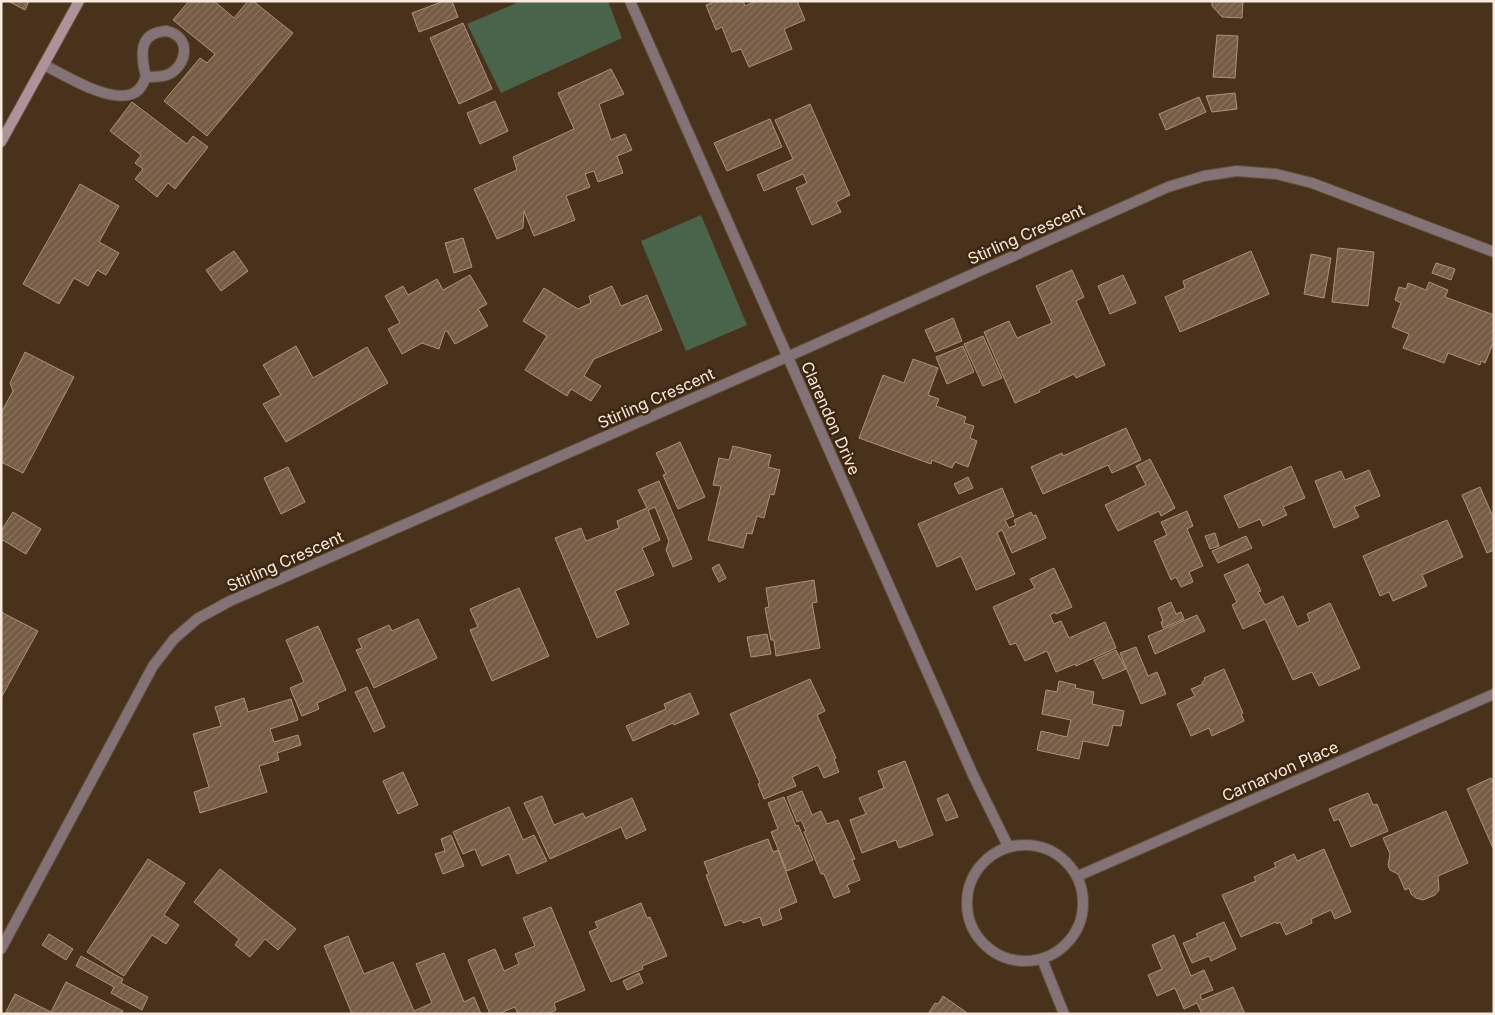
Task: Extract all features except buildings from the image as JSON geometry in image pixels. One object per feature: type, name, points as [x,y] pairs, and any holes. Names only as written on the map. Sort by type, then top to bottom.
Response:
[{"type":"main road","points":[[1,142],[79,1]]},
{"type":"street","name":"Clarendon Drive","points":[[630,1],[973,775],[1008,846]]},
{"type":"street","points":[[44,65],[88,86],[115,96],[131,94],[137,91],[146,77],[141,53],[146,40],[159,32],[166,31],[177,35],[182,41],[184,53],[176,69],[165,76],[146,77]]},
{"type":"street","name":"Stirling Crescent","points":[[1,949],[153,666],[174,639],[197,619],[230,601],[787,357],[1168,187],[1204,176],[1237,171],[1276,174],[1312,183],[1494,252]]},
{"type":"street","name":"Carnarvon Place","points":[[1078,876],[1494,694]]},
{"type":"street","points":[[1028,844],[1049,849],[1066,860],[1078,876],[1084,896],[1083,916],[1074,935],[1060,950],[1042,959],[1021,962],[1001,956],[990,949],[984,945],[972,927],[966,909],[968,889],[976,870],[990,855],[1008,846],[1028,844]]},
{"type":"street","points":[[1042,959],[1064,1014]]},
{"type":"green space","points":[[521,1],[608,1],[622,38],[501,93],[467,24]]},
{"type":"green space","points":[[701,215],[747,325],[686,351],[641,241]]}]
